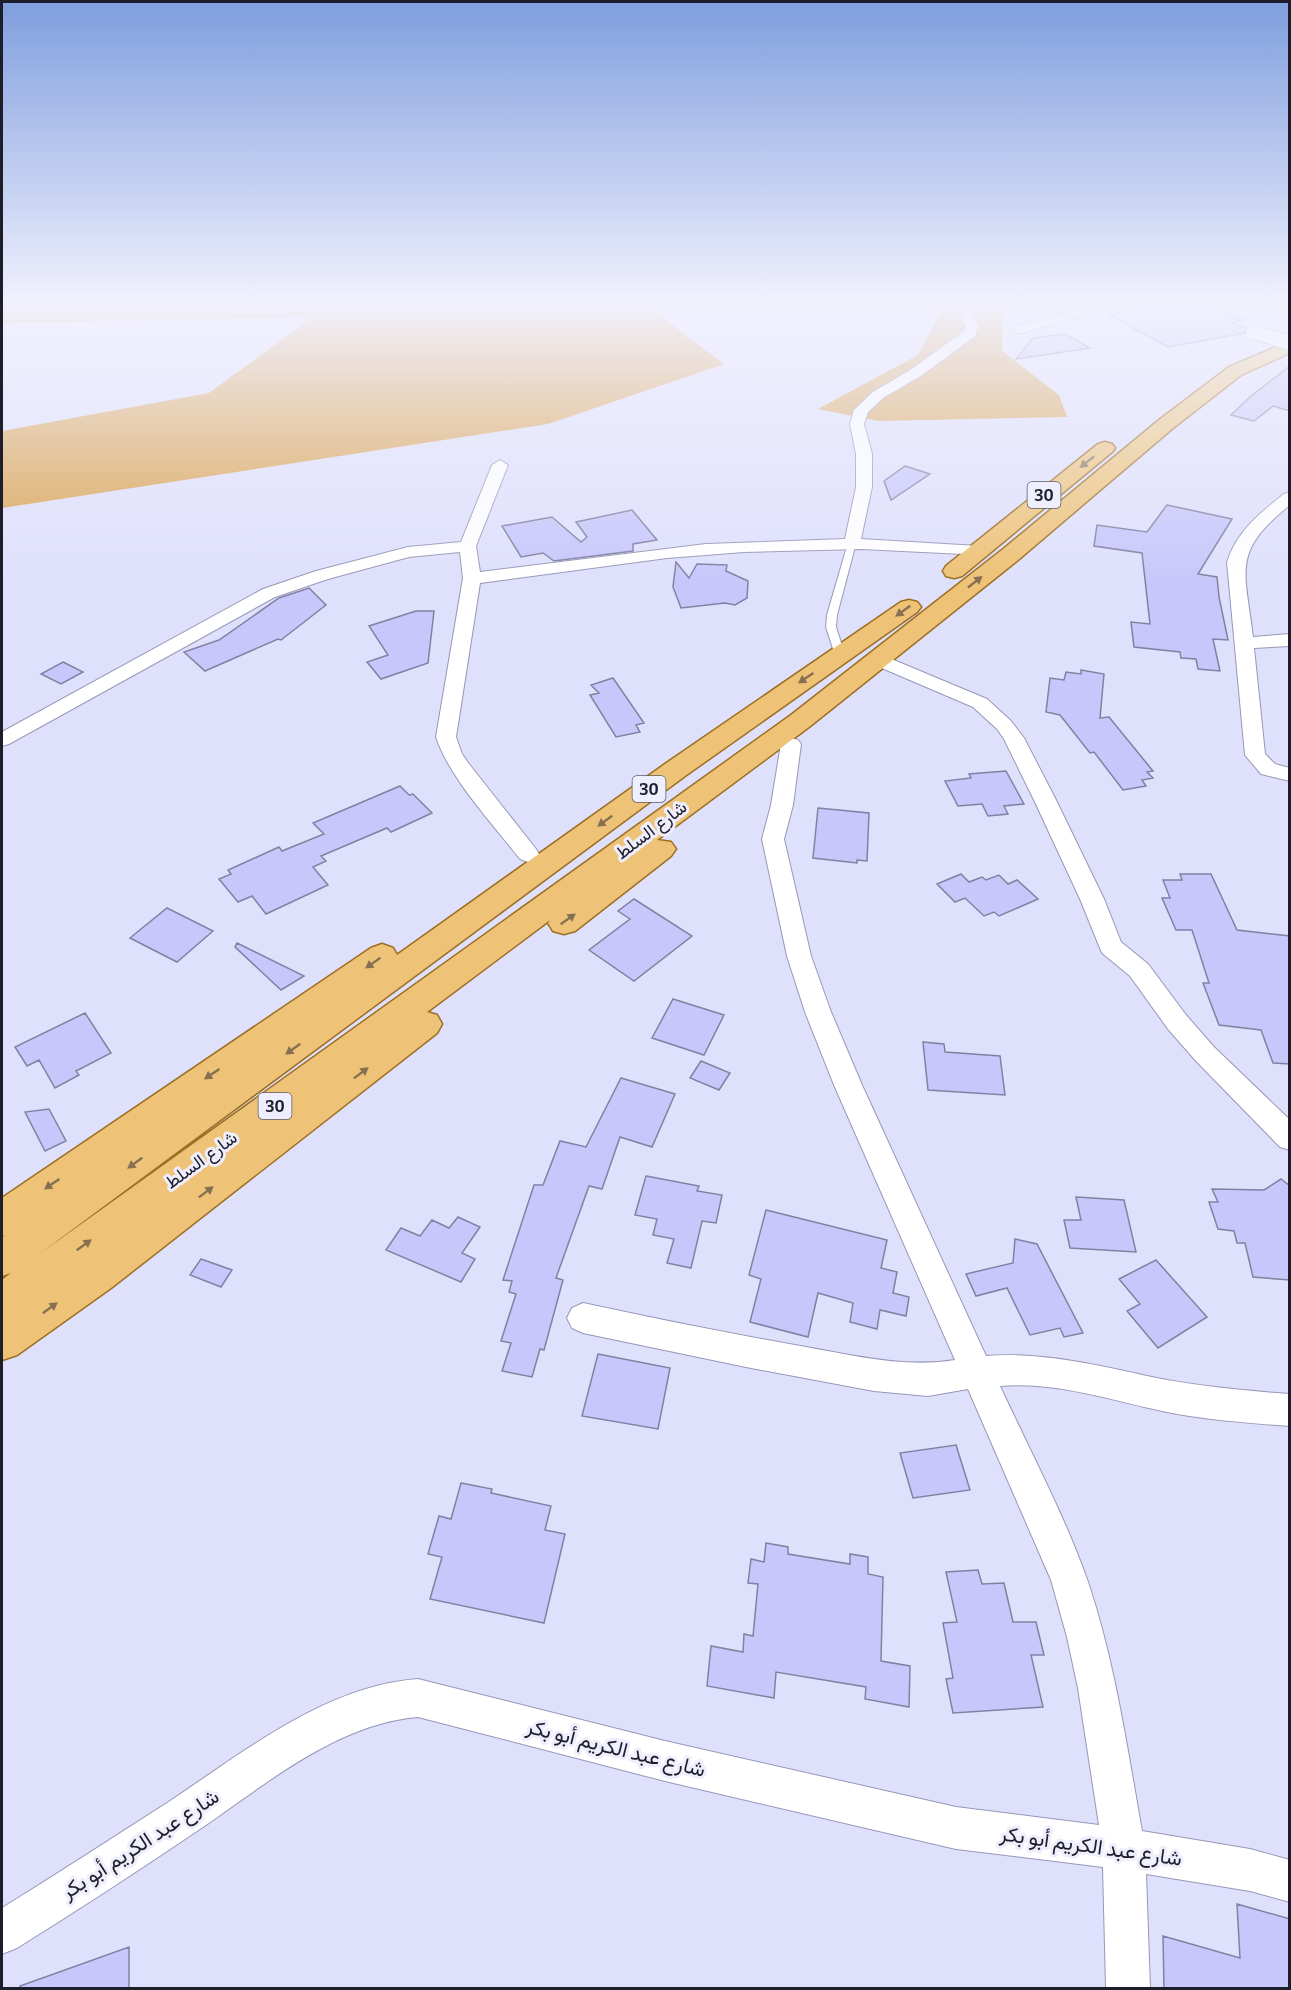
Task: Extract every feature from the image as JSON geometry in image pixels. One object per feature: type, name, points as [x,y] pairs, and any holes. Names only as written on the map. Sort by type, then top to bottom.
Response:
[{"type":"main road","name":"شارع السلط","points":[[2,1302],[548,907],[800,721],[932,590],[1057,485],[1177,395]]},
{"type":"main road","name":"شارع السلط","points":[[2,1259],[528,867],[681,746],[860,662],[1010,555],[1204,395]]},
{"type":"main road","points":[[2,1341],[97,1275],[480,983],[614,887],[846,700],[856,690],[860,662]]},
{"type":"main road","points":[[2,1219],[528,867]]},
{"type":"street","points":[[852,543],[864,487],[864,454],[857,424],[861,410],[878,395]]},
{"type":"street","points":[[500,465],[468,546],[472,578],[446,737],[457,762],[528,867]]},
{"type":"street","points":[[1290,497],[1253,529],[1239,550],[1236,562],[1255,756],[1268,769],[1290,775]]},
{"type":"street","points":[[472,578],[709,549],[852,543],[978,551]]},
{"type":"street","points":[[2,740],[269,593],[322,575],[408,552],[468,546]]},
{"type":"street","points":[[1245,643],[1290,640]]},
{"type":"street","points":[[860,662],[957,692],[980,703],[1004,725],[1014,738],[1045,800],[1092,899],[1111,947],[1139,970],[1177,1022],[1205,1054],[1290,1139]]},
{"type":"street","points":[[791,744],[782,805],[773,839],[778,854],[790,928],[818,1012],[848,1085],[1069,1580],[1086,1637],[1097,1688],[1124,1850],[1128,1989]]},
{"type":"street","points":[[584,1318],[746,1352],[874,1375],[928,1380],[977,1372],[1016,1369],[1233,1406],[1290,1410]]},
{"type":"street","name":"شارع عبد الكريم أبو بكر","points":[[2,1934],[297,1743],[359,1710],[403,1696],[665,1761],[956,1828],[1124,1850],[1250,1870],[1290,1881]]},
{"type":"lane","points":[[852,543],[832,615],[831,627],[860,662]]},
{"type":"shaded area","points":[[199,395],[633,395],[548,424],[2,508],[2,431]]},
{"type":"shaded area","points":[[844,395],[1059,395],[1067,417],[878,421],[818,409]]},
{"type":"building","points":[[1290,395],[1290,411],[1273,406],[1254,421],[1231,415],[1251,396]]},
{"type":"building","points":[[905,466],[930,474],[891,500],[884,481]]},
{"type":"building","points":[[1167,505],[1232,519],[1198,574],[1217,577],[1228,640],[1213,639],[1220,671],[1198,669],[1196,659],[1181,658],[1180,652],[1134,647],[1131,622],[1150,624],[1142,553],[1094,546],[1097,525],[1147,532]]},
{"type":"building","points":[[632,510],[657,540],[633,544],[633,551],[554,561],[543,553],[521,557],[502,526],[552,517],[581,542],[587,537],[576,522]]},
{"type":"building","points":[[676,562],[689,578],[697,564],[727,565],[726,571],[748,581],[747,598],[735,605],[725,603],[681,608],[673,587]]},
{"type":"building","points":[[309,588],[326,605],[281,640],[278,639],[205,671],[184,652],[219,640],[279,598]]},
{"type":"building","points":[[416,611],[434,611],[428,663],[381,679],[367,662],[388,655],[369,626]]},
{"type":"building","points":[[63,662],[83,672],[61,684],[41,674]]},
{"type":"building","points":[[1081,670],[1104,674],[1100,718],[1109,717],[1153,771],[1147,772],[1153,778],[1142,780],[1146,786],[1123,790],[1094,752],[1090,753],[1060,715],[1046,712],[1050,678],[1064,680],[1066,672],[1081,674]]},
{"type":"building","points":[[613,678],[644,723],[636,725],[640,732],[616,737],[590,695],[599,693],[591,685]]},
{"type":"building","points":[[1006,771],[1024,804],[1004,806],[1008,814],[988,816],[982,804],[958,806],[945,781],[971,778],[969,774]]},
{"type":"building","points":[[400,786],[409,795],[413,794],[432,813],[391,832],[387,828],[321,856],[326,861],[313,867],[328,885],[266,914],[252,896],[238,902],[219,879],[231,874],[228,870],[279,847],[282,851],[324,834],[313,823]]},
{"type":"building","points":[[818,808],[869,813],[867,861],[857,860],[857,863],[813,858]]},
{"type":"building","points":[[961,874],[969,882],[982,877],[986,880],[999,875],[1008,884],[1017,880],[1038,899],[999,916],[994,912],[984,916],[965,898],[955,902],[937,884]]},
{"type":"building","points":[[1180,874],[1211,874],[1237,930],[1290,936],[1290,1064],[1273,1063],[1261,1030],[1219,1025],[1203,983],[1209,983],[1192,930],[1176,930],[1162,898],[1170,898],[1163,880],[1182,880]]},
{"type":"building","points":[[634,899],[692,936],[634,981],[589,950],[630,919],[618,911]]},
{"type":"building","points":[[167,908],[213,931],[177,962],[130,938]]},
{"type":"building","points":[[237,943],[304,976],[281,990],[235,947]]},
{"type":"building","points":[[673,999],[724,1015],[704,1055],[652,1038]]},
{"type":"building","points":[[85,1013],[111,1053],[76,1071],[79,1075],[55,1088],[39,1060],[27,1066],[15,1047]]},
{"type":"building","points":[[923,1042],[944,1044],[945,1052],[1000,1056],[1005,1095],[928,1090]]},
{"type":"building","points":[[701,1061],[730,1073],[719,1090],[690,1078]]},
{"type":"building","points":[[621,1078],[675,1094],[652,1147],[620,1137],[602,1189],[589,1186],[556,1278],[563,1280],[544,1350],[540,1349],[532,1377],[502,1371],[511,1343],[501,1341],[516,1294],[509,1292],[512,1281],[503,1280],[534,1185],[543,1185],[560,1141],[586,1147]]},
{"type":"building","points":[[49,1109],[66,1141],[45,1151],[25,1112]]},
{"type":"building","points":[[646,1176],[699,1186],[697,1191],[722,1195],[716,1223],[702,1221],[691,1268],[667,1263],[674,1239],[653,1235],[657,1219],[635,1215]]},
{"type":"building","points":[[1281,1179],[1290,1186],[1290,1280],[1253,1277],[1245,1243],[1237,1243],[1234,1231],[1218,1229],[1209,1202],[1218,1202],[1212,1189],[1264,1190]]},
{"type":"building","points":[[1076,1197],[1124,1200],[1136,1252],[1070,1248],[1064,1220],[1081,1220]]},
{"type":"building","points":[[766,1210],[887,1240],[881,1268],[897,1272],[893,1293],[909,1297],[906,1316],[880,1310],[877,1329],[850,1322],[853,1303],[818,1293],[808,1337],[750,1322],[761,1279],[749,1275]]},
{"type":"building","points":[[458,1217],[480,1227],[462,1253],[475,1259],[461,1282],[386,1250],[401,1228],[420,1236],[432,1220],[449,1228]]},
{"type":"building","points":[[1015,1239],[1037,1244],[1083,1333],[1064,1337],[1060,1328],[1030,1335],[1007,1288],[976,1296],[966,1274],[1013,1263]]},
{"type":"building","points":[[201,1259],[232,1270],[221,1287],[190,1275]]},
{"type":"building","points":[[1156,1260],[1207,1317],[1158,1348],[1127,1311],[1140,1304],[1119,1279]]},
{"type":"building","points":[[598,1354],[670,1368],[658,1429],[582,1416]]},
{"type":"building","points":[[956,1445],[970,1490],[913,1498],[900,1453]]},
{"type":"building","points":[[461,1483],[492,1489],[491,1493],[551,1506],[545,1530],[565,1534],[544,1623],[430,1599],[442,1557],[428,1554],[439,1516],[451,1519]]},
{"type":"building","points":[[766,1543],[788,1547],[788,1554],[850,1564],[850,1554],[868,1557],[868,1574],[883,1577],[881,1661],[910,1666],[909,1707],[865,1699],[866,1687],[776,1672],[774,1698],[707,1686],[711,1646],[743,1652],[744,1634],[753,1636],[758,1584],[748,1583],[751,1559],[764,1562]]},
{"type":"building","points":[[978,1570],[982,1584],[1004,1583],[1013,1622],[1036,1622],[1044,1655],[1031,1655],[1043,1707],[953,1713],[946,1679],[953,1678],[943,1623],[957,1622],[946,1572]]},
{"type":"building","points":[[1237,1904],[1290,1919],[1290,1989],[1164,1989],[1163,1936],[1240,1958]]},
{"type":"building","points":[[129,1947],[129,1989],[20,1989],[20,1986]]}]
